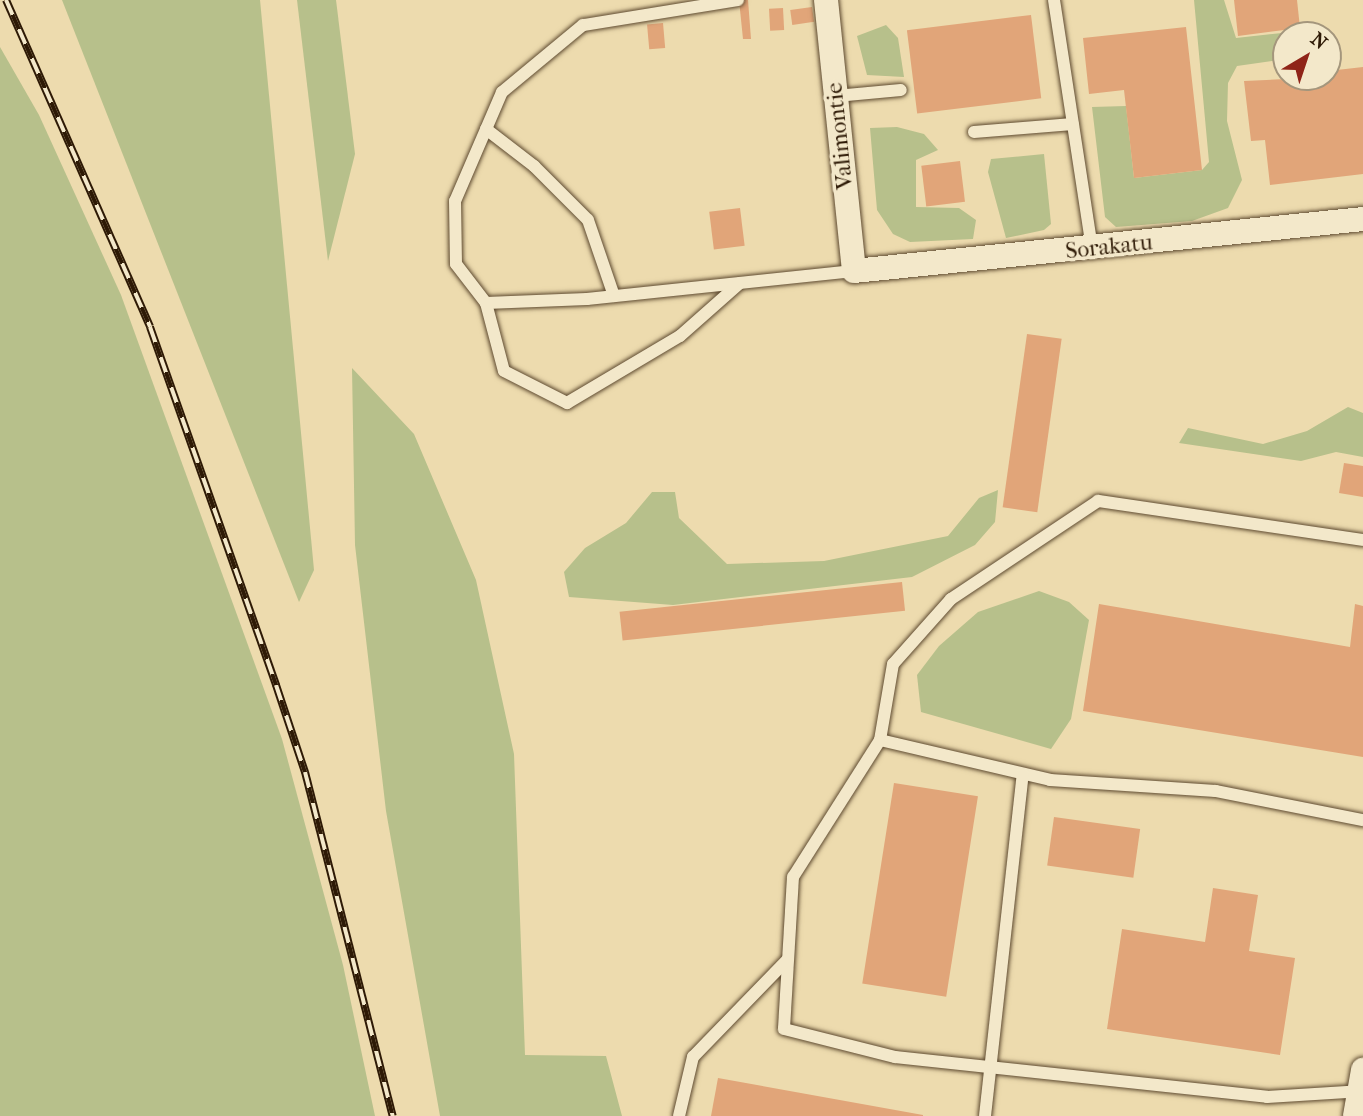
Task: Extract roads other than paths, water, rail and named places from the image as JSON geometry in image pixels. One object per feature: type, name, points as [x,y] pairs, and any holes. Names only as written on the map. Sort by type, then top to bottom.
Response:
[{"type":"street","name":"Valimontie","points":[[826,0],[854,271]]},
{"type":"street","name":"Sorakatu","points":[[854,271],[1092,249],[1363,219]]},
{"type":"street","points":[[1354,1116],[1361,1084]]},
{"type":"lane","points":[[738,0],[583,25],[502,92],[454,201],[456,264],[486,303],[504,370],[567,403],[680,336],[740,283]]},
{"type":"lane","points":[[1054,0],[1092,249]]},
{"type":"lane","points":[[836,96],[901,90]]},
{"type":"lane","points":[[974,132],[1073,124]]},
{"type":"lane","points":[[486,129],[534,166],[588,220],[614,296]]},
{"type":"lane","points":[[486,303],[614,296],[854,271]]},
{"type":"lane","points":[[1361,1084],[1267,1097],[895,1057],[784,1029],[793,877],[880,740],[892,664],[951,598],[1098,501],[1363,540]]},
{"type":"lane","points":[[880,740],[1050,780],[1216,792],[1363,820]]},
{"type":"lane","points":[[985,1116],[988,1067],[1023,774]]},
{"type":"lane","points":[[679,1116],[692,1057],[788,959]]},
{"type":"railway","points":[[6,0],[150,327],[276,685],[305,772],[393,1116]]}]
